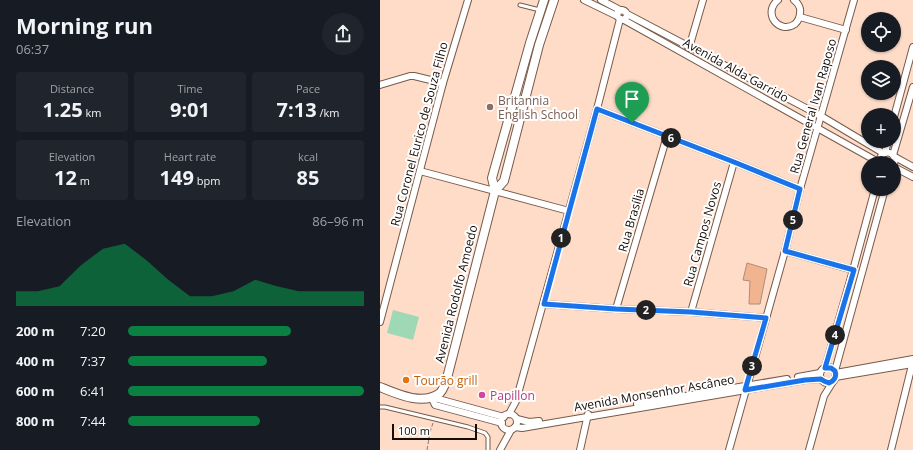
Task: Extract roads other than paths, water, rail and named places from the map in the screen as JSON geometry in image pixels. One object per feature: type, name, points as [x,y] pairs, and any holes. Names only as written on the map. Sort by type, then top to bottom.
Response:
[{"type":"street","name":"Rua Coronel Eurico de Souza Filho","points":[[380,322],[382,307],[443,83],[468,0]]},
{"type":"street","name":"Avenida Rodolfo Amoedo","points":[[431,397],[439,393],[446,382],[495,191],[492,178],[530,43],[544,0]]},
{"type":"street","name":"Avenida Rodolfo Amoedo","points":[[495,191],[504,181],[539,45],[554,0]]},
{"type":"street","name":"Avenida Alda Garrido","points":[[584,0],[689,46],[821,116],[884,153],[888,152],[894,156]]},
{"type":"street","name":"Avenida Alda Garrido","points":[[601,0],[621,16],[686,55],[868,156]]},
{"type":"street","points":[[686,55],[703,0]]},
{"type":"street","points":[[778,0],[773,5],[771,15],[777,24],[788,27],[797,22],[800,17],[800,7],[794,0]]},
{"type":"street","name":"Rua General Ivan Raposo","points":[[729,450],[785,251],[800,189],[854,0]]},
{"type":"street","points":[[500,450],[517,423],[516,401],[544,304],[621,16]]},
{"type":"street","points":[[800,17],[846,30]]},
{"type":"street","points":[[530,43],[539,45]]},
{"type":"street","points":[[896,108],[913,47]]},
{"type":"street","points":[[380,85],[410,76],[443,83]]},
{"type":"street","points":[[894,156],[913,87]]},
{"type":"street","points":[[597,109],[800,189]]},
{"type":"street","name":"Rua Brasília","points":[[616,309],[666,136]]},
{"type":"street","points":[[882,156],[886,148]]},
{"type":"street","points":[[901,160],[913,167]]},
{"type":"street","name":"Rua Campos Novos","points":[[691,312],[734,162]]},
{"type":"street","points":[[901,170],[913,177]]},
{"type":"street","points":[[420,171],[569,211]]},
{"type":"street","points":[[824,396],[821,371],[825,368],[854,270],[873,196]]},
{"type":"street","points":[[809,450],[824,396],[835,376],[883,196]]},
{"type":"street","points":[[785,251],[854,270]]},
{"type":"street","points":[[544,304],[691,312],[766,318]]},
{"type":"street","points":[[822,378],[829,383],[835,376],[913,362],[890,450]]},
{"type":"street","points":[[825,368],[831,368],[835,376]]},
{"type":"street","name":"Avenida Monsenhor Ascâneo","points":[[513,428],[522,428],[746,388],[822,378]]},
{"type":"street","points":[[380,387],[391,392],[418,399],[431,397],[505,418],[513,415],[516,418]]},
{"type":"street","points":[[380,394],[391,392]]},
{"type":"street","points":[[513,428],[508,430],[504,428],[505,418],[516,401]]},
{"type":"street","points":[[580,450],[588,415]]},
{"type":"street","name":"Avenida Monsenhor Ascâneo","points":[[516,418],[534,422],[588,415]]},
{"type":"lane","points":[[520,5],[540,10]]},
{"type":"lane","points":[[380,407],[448,422],[485,433],[488,437],[488,450]]},
{"type":"place","name":"Britannia English School","points":[[490,107]]},
{"type":"place","name":"Tourão grill","points":[[406,380]]},
{"type":"place","name":"Papillon","points":[[482,395]]}]
